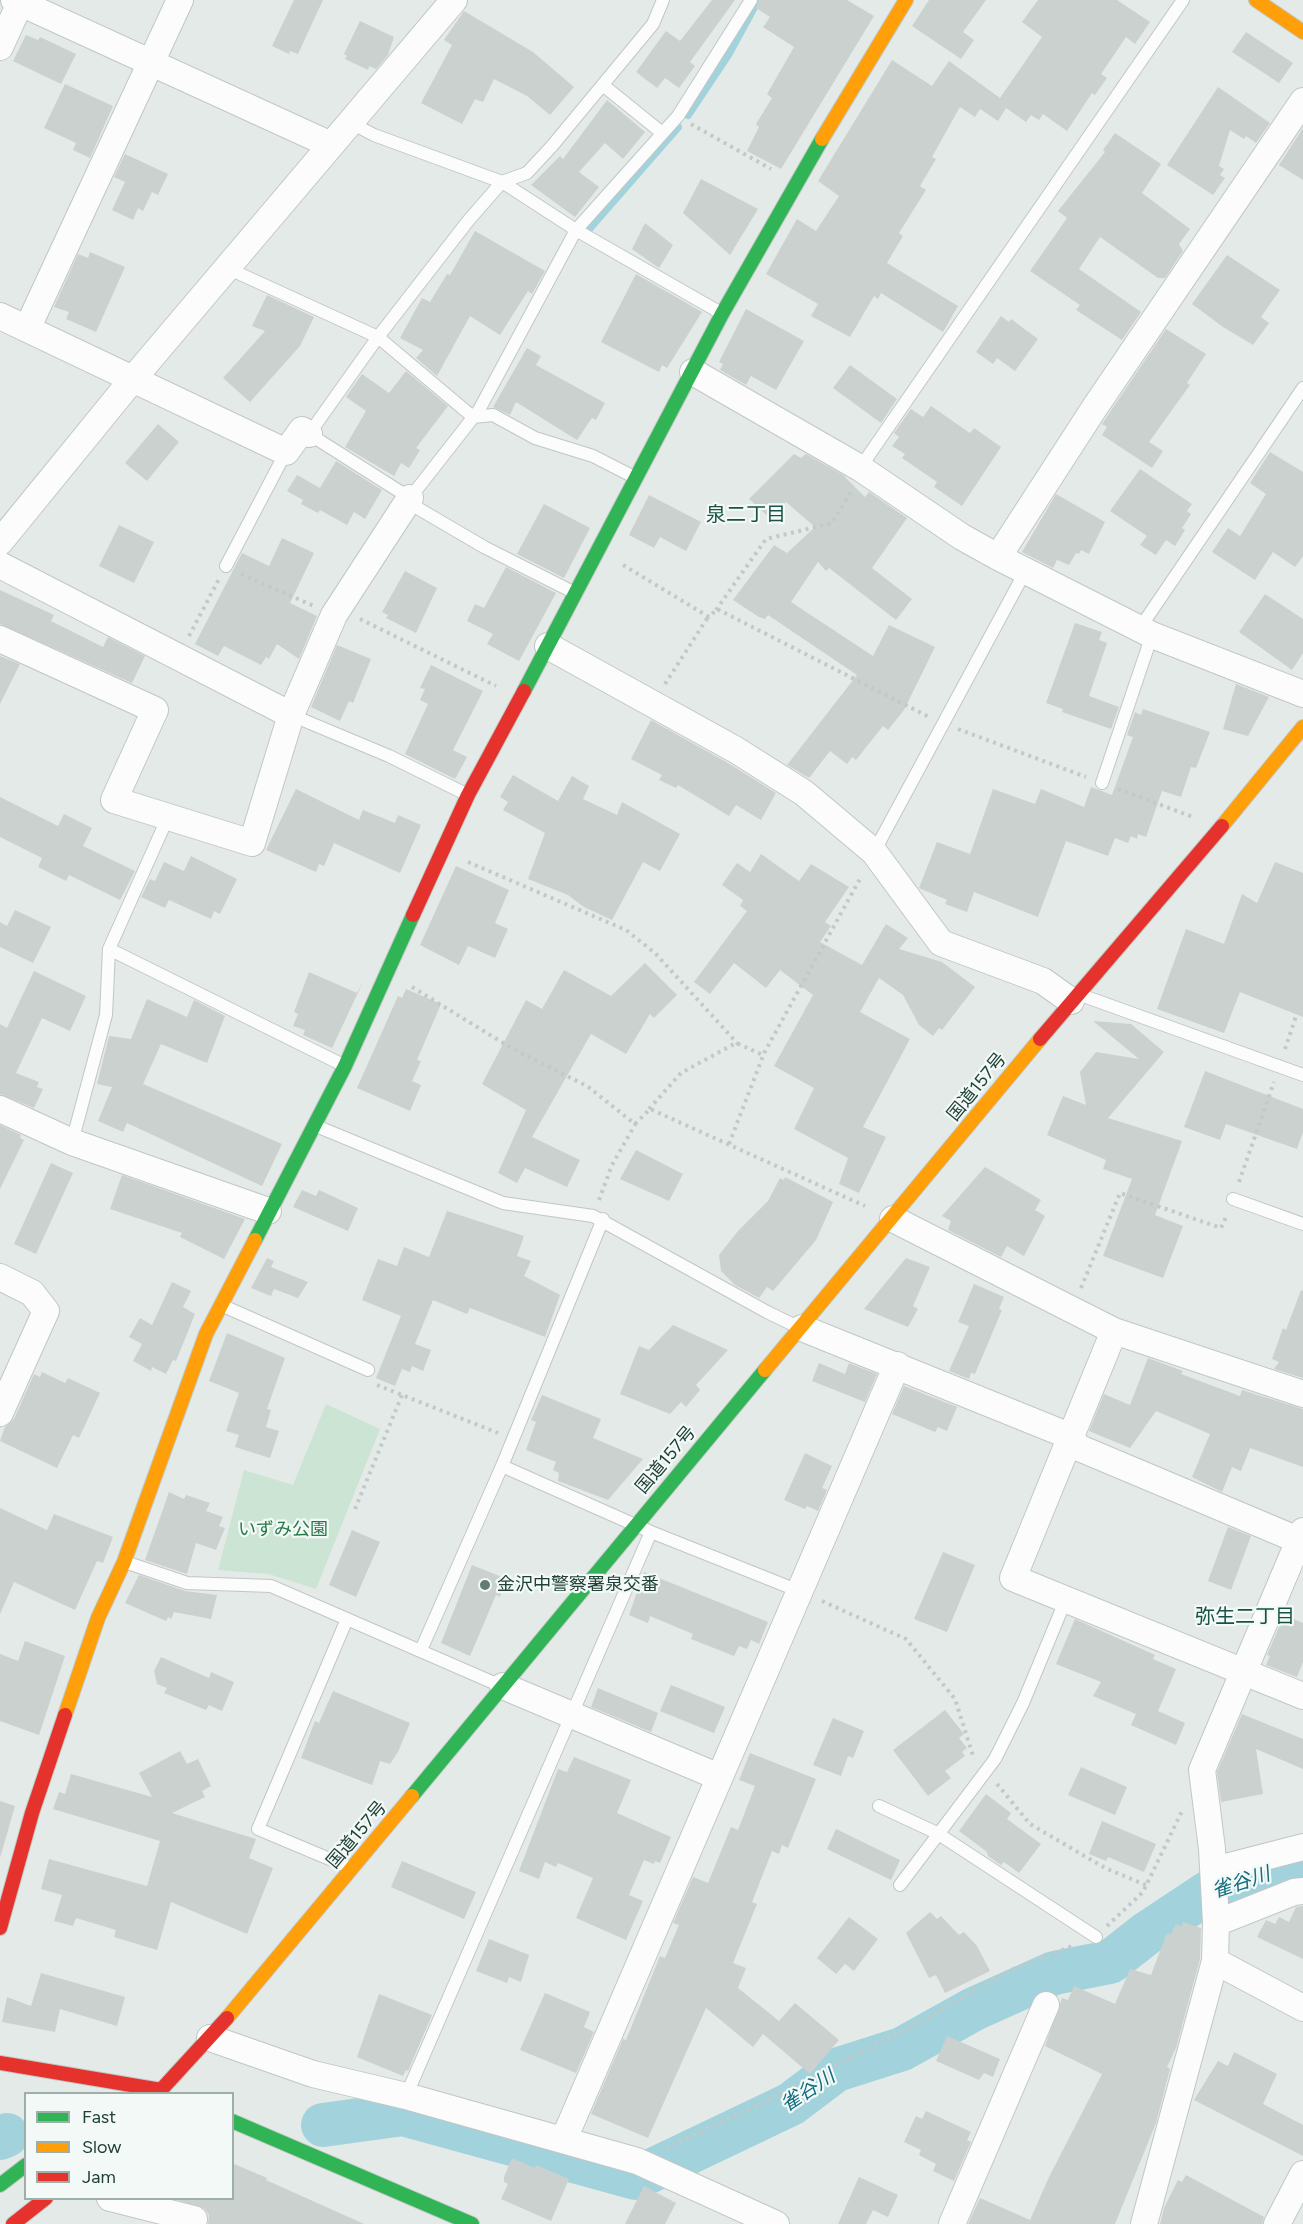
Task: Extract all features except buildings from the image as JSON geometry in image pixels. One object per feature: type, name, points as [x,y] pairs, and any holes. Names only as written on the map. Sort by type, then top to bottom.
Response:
[{"type":"main road","points":[[0,1928],[32,1813],[98,1618],[124,1562],[206,1334],[220,1304],[345,1066],[468,795],[600,550],[722,314],[795,183],[906,0]]},
{"type":"main road","points":[[1256,0],[1303,32]]},
{"type":"main road","name":"国道157号","points":[[162,2092],[352,1869],[636,1524],[893,1220],[1074,998],[1221,828],[1303,727]]},
{"type":"main road","name":"国道157号","points":[[0,2063],[156,2092]]},
{"type":"main road","points":[[234,2122],[459,2222]]},
{"type":"main road","points":[[0,2184],[24,2166]]},
{"type":"main road","points":[[13,2224],[45,2200]]},
{"type":"street","points":[[27,329],[180,0]]},
{"type":"street","points":[[0,542],[132,380],[454,0]]},
{"type":"street","points":[[0,47],[17,1],[331,145]]},
{"type":"street","points":[[998,557],[1095,407],[1303,101]]},
{"type":"street","points":[[0,316],[286,452],[302,430],[309,434]]},
{"type":"street","points":[[693,372],[862,470],[998,557],[1146,632],[1303,694]]},
{"type":"street","points":[[0,639],[155,710],[114,800],[252,843],[291,715],[334,615],[410,498]]},
{"type":"street","points":[[0,565],[291,715]]},
{"type":"street","points":[[548,646],[736,750],[804,793],[874,852],[941,943],[1043,981],[1074,998]]},
{"type":"street","points":[[0,1109],[72,1142],[268,1211]]},
{"type":"street","points":[[893,1220],[1114,1331],[1303,1394]]},
{"type":"street","points":[[0,1277],[32,1293],[46,1311],[0,1413]]},
{"type":"street","points":[[802,1328],[1072,1437],[1077,1447],[1302,1538],[1202,1770],[1214,1883],[1215,1961],[1144,2224]]},
{"type":"street","points":[[1114,1331],[1013,1578],[1303,1696]]},
{"type":"street","points":[[564,2139],[897,1365]]},
{"type":"street","points":[[503,1686],[719,1777]]},
{"type":"street","points":[[1214,1883],[1303,1847]]},
{"type":"street","points":[[1216,1923],[1294,1892],[1303,1891]]},
{"type":"street","points":[[1215,1961],[1303,2008]]},
{"type":"street","points":[[952,2224],[1046,2006]]},
{"type":"street","points":[[210,2038],[313,2074],[406,2096],[564,2139],[640,2163],[776,2224]]},
{"type":"street","points":[[1277,2224],[1303,2174]]},
{"type":"street","points":[[114,2200],[193,2222]]},
{"type":"lane","points":[[575,593],[474,541],[414,506],[410,498],[309,434],[378,337],[502,182],[527,172],[604,86],[653,24],[663,0]]},
{"type":"lane","points":[[410,498],[473,417],[576,230],[661,132],[678,116],[751,0]]},
{"type":"lane","points":[[862,470],[1183,0]]},
{"type":"lane","points":[[604,86],[661,132]]},
{"type":"lane","points":[[351,123],[374,135],[502,182],[576,230],[722,314]]},
{"type":"lane","points":[[227,268],[378,337],[473,417],[494,415],[535,438],[593,456],[637,479]]},
{"type":"lane","points":[[1102,783],[1146,632],[1303,388]]},
{"type":"lane","points":[[226,566],[286,452]]},
{"type":"lane","points":[[874,852],[1026,570]]},
{"type":"lane","points":[[291,715],[389,756],[468,795]]},
{"type":"lane","points":[[72,1142],[106,1015],[110,949],[168,817]]},
{"type":"lane","points":[[110,949],[345,1066]]},
{"type":"lane","points":[[1074,998],[1303,1075]]},
{"type":"lane","points":[[315,1125],[503,1203],[598,1217],[663,1256],[802,1328]]},
{"type":"lane","points":[[1233,1199],[1303,1224]]},
{"type":"lane","points":[[421,1650],[502,1466],[598,1217]]},
{"type":"lane","points":[[220,1304],[368,1370]]},
{"type":"lane","points":[[502,1466],[651,1532],[799,1591]]},
{"type":"lane","points":[[406,2096],[570,1713],[651,1532]]},
{"type":"lane","points":[[124,1562],[187,1583],[271,1586],[503,1686]]},
{"type":"lane","points":[[900,1885],[937,1833],[987,1773],[1023,1703],[1066,1599]]},
{"type":"lane","points":[[347,1619],[258,1829],[352,1869]]},
{"type":"lane","points":[[879,1806],[937,1833],[1096,1937]]},
{"type":"path","points":[[678,116],[795,183]]},
{"type":"path","points":[[653,703],[709,617],[766,539],[832,523],[862,470]]},
{"type":"path","points":[[600,550],[709,617]]},
{"type":"path","points":[[717,609],[944,724],[1221,828]]},
{"type":"path","points":[[443,851],[626,930],[655,953],[736,1043],[763,1055]]},
{"type":"path","points":[[729,1144],[763,1055],[874,852]]},
{"type":"path","points":[[388,973],[513,1049],[587,1086],[635,1124]]},
{"type":"path","points":[[1071,1310],[1120,1193],[1221,1228],[1296,1016]]},
{"type":"path","points":[[598,1217],[612,1165],[635,1124],[681,1073],[736,1043]]},
{"type":"path","points":[[650,1109],[866,1206]]},
{"type":"path","points":[[368,1370],[367,1381],[513,1439]]},
{"type":"path","points":[[355,1509],[402,1395]]},
{"type":"path","points":[[799,1591],[906,1639],[955,1699],[975,1761],[1030,1824],[1105,1868],[1146,1885]]},
{"type":"path","points":[[640,2163],[925,2019],[1011,1970],[1096,1937],[1143,1892],[1202,1770]]},
{"type":"green space","name":"いずみ公園","points":[[326,1404],[380,1429],[316,1589],[269,1574],[218,1570],[244,1470],[293,1485]]},
{"type":"waterway","points":[[688,115],[728,55],[758,0]]},
{"type":"waterway","points":[[588,230],[678,127]]},
{"type":"waterway","name":"雀谷川","points":[[323,2125],[403,2114],[636,2178],[791,2104],[836,2070],[902,2049],[974,2009],[1054,1973],[1110,1962],[1147,1933],[1209,1892],[1303,1864]]},
{"type":"waterway","name":"雀谷川","points":[[0,2138],[7,2135]]},
{"type":"traffic: fast","points":[[524,691],[722,314],[822,139]]},
{"type":"traffic: fast","points":[[255,1240],[345,1066],[413,915]]},
{"type":"traffic: fast","points":[[412,1796],[765,1370]]},
{"type":"traffic: fast","points":[[234,2122],[472,2224]]},
{"type":"traffic: fast","points":[[0,2185],[24,2167]]},
{"type":"traffic: slow","points":[[822,139],[906,0]]},
{"type":"traffic: slow","points":[[1256,0],[1303,32]]},
{"type":"traffic: slow","points":[[1222,826],[1303,727]]},
{"type":"traffic: slow","points":[[765,1370],[1040,1039]]},
{"type":"traffic: slow","points":[[65,1715],[98,1618],[124,1562],[206,1334],[255,1240]]},
{"type":"traffic: slow","points":[[227,2018],[412,1796]]},
{"type":"traffic: jam","points":[[413,915],[468,795],[524,691]]},
{"type":"traffic: jam","points":[[1040,1039],[1222,826]]},
{"type":"traffic: jam","points":[[0,1928],[32,1813],[65,1715]]},
{"type":"traffic: jam","points":[[0,2063],[161,2090],[227,2018]]},
{"type":"traffic: jam","points":[[13,2224],[43,2200]]},
{"type":"place","name":"金沢中警察署泉交番","points":[[485,1585]]},
{"type":"district","name":"泉二丁目","points":[[746,515]]},
{"type":"district","name":"弥生二丁目","points":[[1245,1617]]}]
